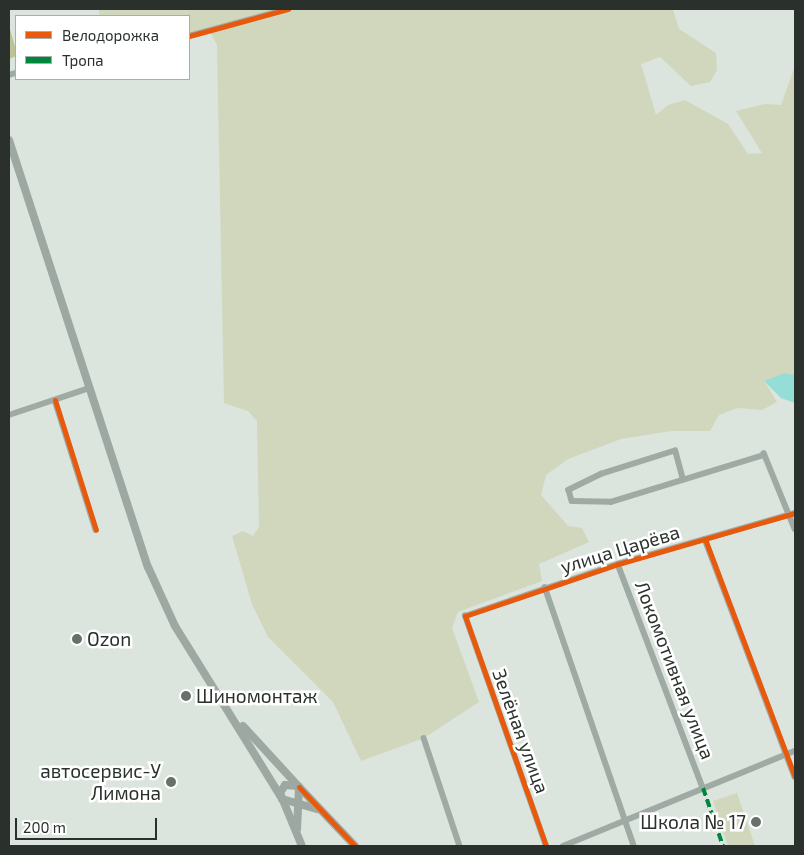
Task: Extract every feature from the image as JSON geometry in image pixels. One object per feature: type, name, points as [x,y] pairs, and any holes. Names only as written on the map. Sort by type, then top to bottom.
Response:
[{"type":"main road","points":[[9,140],[156,587],[192,655],[235,718],[282,798],[297,829],[302,846]]},
{"type":"main road","points":[[235,718],[355,846]]},
{"type":"main road","points":[[282,798],[283,787],[298,786]]},
{"type":"main road","points":[[297,829],[296,801],[298,786]]},
{"type":"main road","points":[[282,798],[322,811]]},
{"type":"street","points":[[190,36],[288,9]]},
{"type":"street","points":[[9,415],[89,388]]},
{"type":"street","points":[[55,400],[96,530]]},
{"type":"street","points":[[683,480],[675,451],[602,474],[569,490],[572,501],[611,502],[683,480],[764,454],[793,514],[795,529]]},
{"type":"street","name":"улица Царёва","points":[[468,626],[465,616],[472,611],[618,564],[793,514]]},
{"type":"street","points":[[705,540],[795,777]]},
{"type":"street","name":"Локомотивная улица","points":[[618,564],[703,788]]},
{"type":"street","points":[[545,587],[634,846]]},
{"type":"street","name":"Зелёная улица","points":[[468,626],[546,846]]},
{"type":"street","points":[[424,738],[460,846]]},
{"type":"street","points":[[563,846],[795,751]]},
{"type":"green space","points":[[99,9],[673,9],[679,29],[716,53],[717,70],[710,82],[691,86],[660,57],[641,64],[656,115],[668,105],[685,100],[728,124],[748,154],[762,153],[736,111],[765,104],[781,105],[795,66],[795,375],[764,381],[777,402],[762,410],[737,408],[719,415],[710,431],[671,431],[621,439],[568,459],[546,475],[541,495],[568,526],[582,528],[589,542],[539,564],[542,581],[458,612],[452,628],[479,702],[424,738],[361,761],[333,702],[268,637],[252,604],[232,536],[243,531],[253,536],[259,527],[257,421],[248,411],[224,403],[217,45],[210,32],[190,33],[190,15],[99,15]]},
{"type":"green space","points":[[9,26],[15,47],[15,56],[9,59]]},
{"type":"green space","points":[[737,793],[755,846],[728,846],[713,801]]},
{"type":"water","points":[[785,373],[795,375],[795,403],[781,398],[764,381]]},
{"type":"marked path","points":[[703,788],[723,846]]},
{"type":"cycle path","points":[[190,36],[288,9]]},
{"type":"cycle path","points":[[55,400],[96,530]]},
{"type":"cycle path","points":[[546,846],[465,616],[618,564],[795,513]]},
{"type":"cycle path","points":[[705,539],[795,777]]},
{"type":"cycle path","points":[[299,787],[355,846]]},
{"type":"place","name":"Ozon","points":[[77,639]]},
{"type":"place","name":"Шиномонтаж","points":[[186,696]]},
{"type":"place","name":"автосервис-У Лимона","points":[[171,782]]},
{"type":"place","name":"Школа № 17","points":[[756,822]]}]
